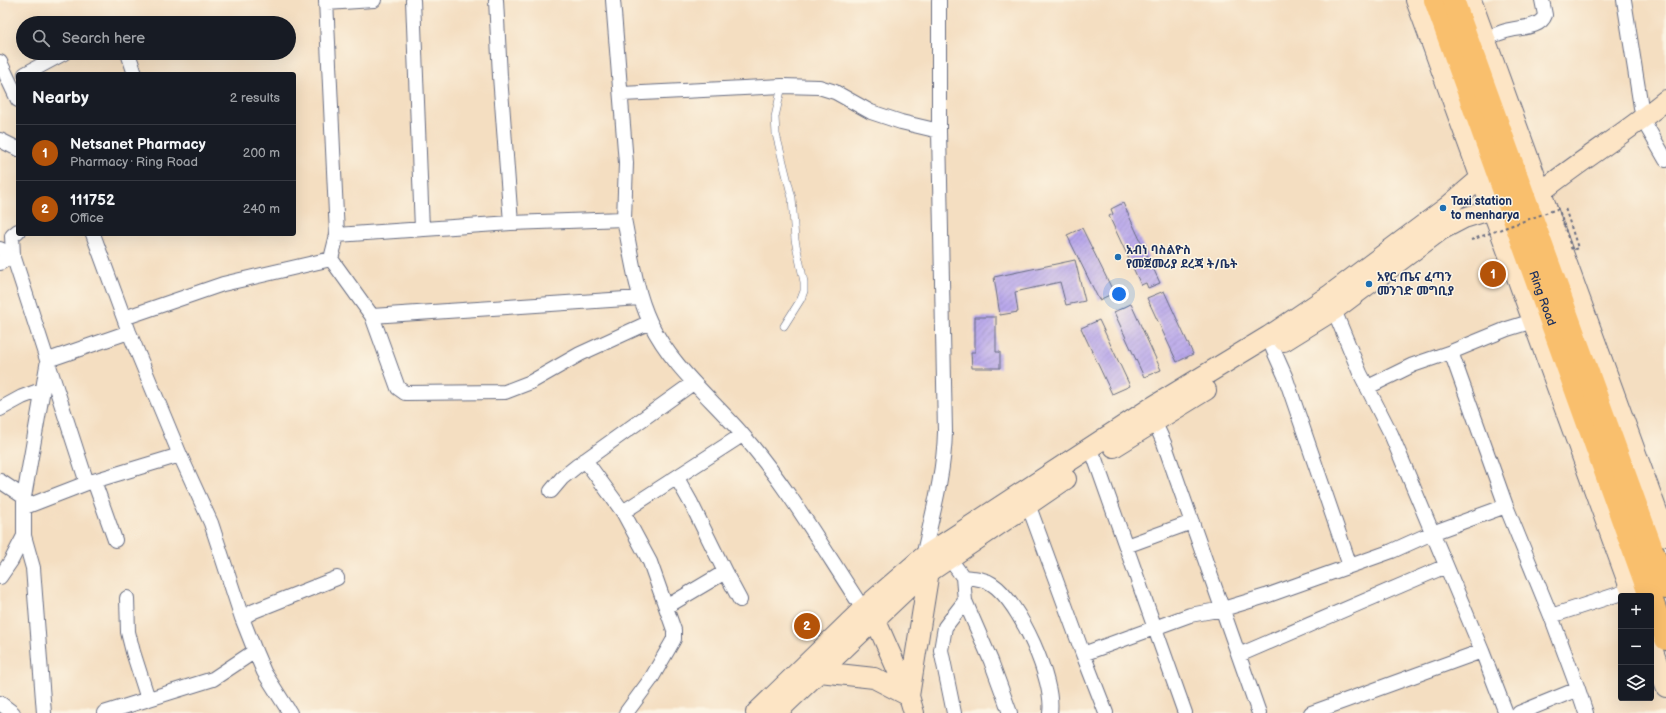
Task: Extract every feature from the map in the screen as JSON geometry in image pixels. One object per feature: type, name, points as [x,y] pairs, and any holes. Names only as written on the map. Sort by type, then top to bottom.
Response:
[{"type":"highway","name":"Ring Road","points":[[1435,0],[1640,593]]},
{"type":"highway","name":"Ring Road","points":[[1453,0],[1666,588]]},
{"type":"highway","name":"Ring Road","points":[[1654,618],[1666,639]]},
{"type":"street","points":[[374,0],[326,2],[337,235],[331,260],[372,316],[398,388],[405,393],[505,392],[531,382],[580,354],[650,322]]},
{"type":"street","points":[[413,0],[422,228]]},
{"type":"street","points":[[496,0],[511,223]]},
{"type":"street","points":[[613,0],[622,94],[626,163],[624,219],[640,298],[650,322],[664,346],[693,383],[742,435],[784,488],[869,614],[912,704]]},
{"type":"street","points":[[912,704],[926,564],[944,451],[939,131],[940,0]]},
{"type":"street","points":[[1416,0],[1482,177],[1533,321],[1640,593]]},
{"type":"street","points":[[1471,0],[1666,536]]},
{"type":"street","points":[[1485,39],[1507,31],[1531,26],[1541,22],[1545,15],[1542,0]]},
{"type":"street","points":[[1624,0],[1643,120],[1666,160]]},
{"type":"street","points":[[29,72],[51,60]]},
{"type":"street","points":[[130,60],[134,72]]},
{"type":"street","points":[[0,62],[14,80],[16,90]]},
{"type":"street","points":[[622,94],[782,86],[819,87],[828,89],[871,112],[901,122],[939,131]]},
{"type":"street","points":[[1541,192],[1583,160],[1643,120],[1666,100]]},
{"type":"street","points":[[0,140],[16,148]]},
{"type":"street","points":[[756,713],[869,614],[913,583],[926,564],[1152,416],[1331,294],[1447,207],[1482,177]]},
{"type":"street","points":[[926,564],[949,558],[1095,459],[1152,416],[1273,348],[1334,310],[1441,230],[1464,218],[1493,208]]},
{"type":"street","points":[[337,235],[511,223],[624,219]]},
{"type":"street","points":[[16,233],[12,236],[13,255],[91,482],[115,540]]},
{"type":"street","points":[[94,236],[129,332],[180,455],[211,523],[242,618],[255,651],[264,672],[290,713]]},
{"type":"street","points":[[0,249],[13,255]]},
{"type":"street","points":[[0,263],[13,255]]},
{"type":"street","points":[[124,318],[223,284],[331,260]]},
{"type":"street","points":[[372,316],[640,298]]},
{"type":"street","points":[[1334,310],[1360,373],[1392,434],[1482,651],[1506,713]]},
{"type":"street","points":[[1368,387],[1413,365],[1451,352],[1507,329],[1533,321]]},
{"type":"street","points":[[48,360],[129,332]]},
{"type":"street","points":[[1273,348],[1287,384],[1350,566]]},
{"type":"street","points":[[1451,352],[1506,506],[1551,616],[1586,713]]},
{"type":"street","points":[[44,713],[33,568],[24,536],[24,502],[41,390],[48,360]]},
{"type":"street","points":[[551,491],[562,478],[585,460],[693,383]]},
{"type":"street","points":[[0,409],[22,397],[41,390]]},
{"type":"street","points":[[1152,416],[1164,443],[1259,713]]},
{"type":"street","points":[[623,512],[742,435]]},
{"type":"street","points":[[24,502],[180,455]]},
{"type":"street","points":[[1095,459],[1185,713]]},
{"type":"street","points":[[585,460],[623,512],[650,562],[674,630],[674,639],[651,679],[626,713]]},
{"type":"street","points":[[676,478],[691,503],[740,600]]},
{"type":"street","points":[[0,481],[24,502]]},
{"type":"street","points":[[1028,504],[1106,713]]},
{"type":"street","points":[[1083,654],[1190,615],[1223,609],[1266,596],[1392,551],[1432,533],[1506,506]]},
{"type":"street","points":[[1126,546],[1192,522]]},
{"type":"street","points":[[0,577],[11,562],[24,536]]},
{"type":"street","points":[[949,558],[963,577],[965,601],[991,661],[1010,713]]},
{"type":"street","points":[[1239,655],[1446,566]]},
{"type":"street","points":[[666,607],[725,572]]},
{"type":"street","points":[[963,577],[981,579],[993,584],[1011,603],[1027,628],[1039,656],[1051,703],[1050,713]]},
{"type":"street","points":[[242,618],[254,611],[337,578]]},
{"type":"street","points":[[127,598],[128,632],[132,652],[148,699]]},
{"type":"street","points":[[1551,616],[1618,600]]},
{"type":"street","points":[[954,713],[941,650],[945,627],[965,601]]},
{"type":"street","points":[[776,713],[820,672],[869,614]]},
{"type":"street","points":[[104,713],[213,679],[255,651]]},
{"type":"street","points":[[1311,713],[1482,651]]},
{"type":"street","points":[[1654,654],[1666,687]]},
{"type":"street","points":[[820,672],[874,678],[912,704]]},
{"type":"street","points":[[1519,713],[1578,689]]},
{"type":"street","points":[[0,703],[13,713]]},
{"type":"lane","points":[[782,86],[775,117],[776,134],[792,198],[795,240],[804,286],[801,299],[784,326]]},
{"type":"path","points":[[1471,240],[1557,209],[1559,210],[1572,250],[1578,248],[1565,208]]},
{"type":"building","points":[[1123,203],[1160,283],[1148,288],[1146,283],[1141,285],[1109,216],[1113,214],[1111,209]]},
{"type":"building","points":[[1082,228],[1114,293],[1099,300],[1067,235]]},
{"type":"building","points":[[1075,260],[1085,301],[1066,305],[1060,282],[1015,292],[1018,312],[1000,315],[994,277]]},
{"type":"building","points":[[1164,291],[1193,354],[1177,362],[1147,298]]},
{"type":"building","points":[[1131,304],[1161,370],[1144,377],[1114,312]]},
{"type":"building","points":[[975,317],[996,317],[996,352],[1000,352],[1000,368],[972,368],[971,352],[975,352]]},
{"type":"building","points":[[1099,320],[1130,386],[1112,394],[1081,328]]},
{"type":"place","name":"Taxi station to menharya","points":[[1443,208]]},
{"type":"place","name":"አብነ ባስልዮስ የመጀመሪያ ደረጃ ት/ቤት","points":[[1118,257]]},
{"type":"place","name":"Netsanet Pharmacy","points":[[1493,274]]},
{"type":"place","name":"አየር ጤና ፈጣን መንገድ መግቢያ","points":[[1369,284]]},
{"type":"place","name":"111752","points":[[807,626]]}]
